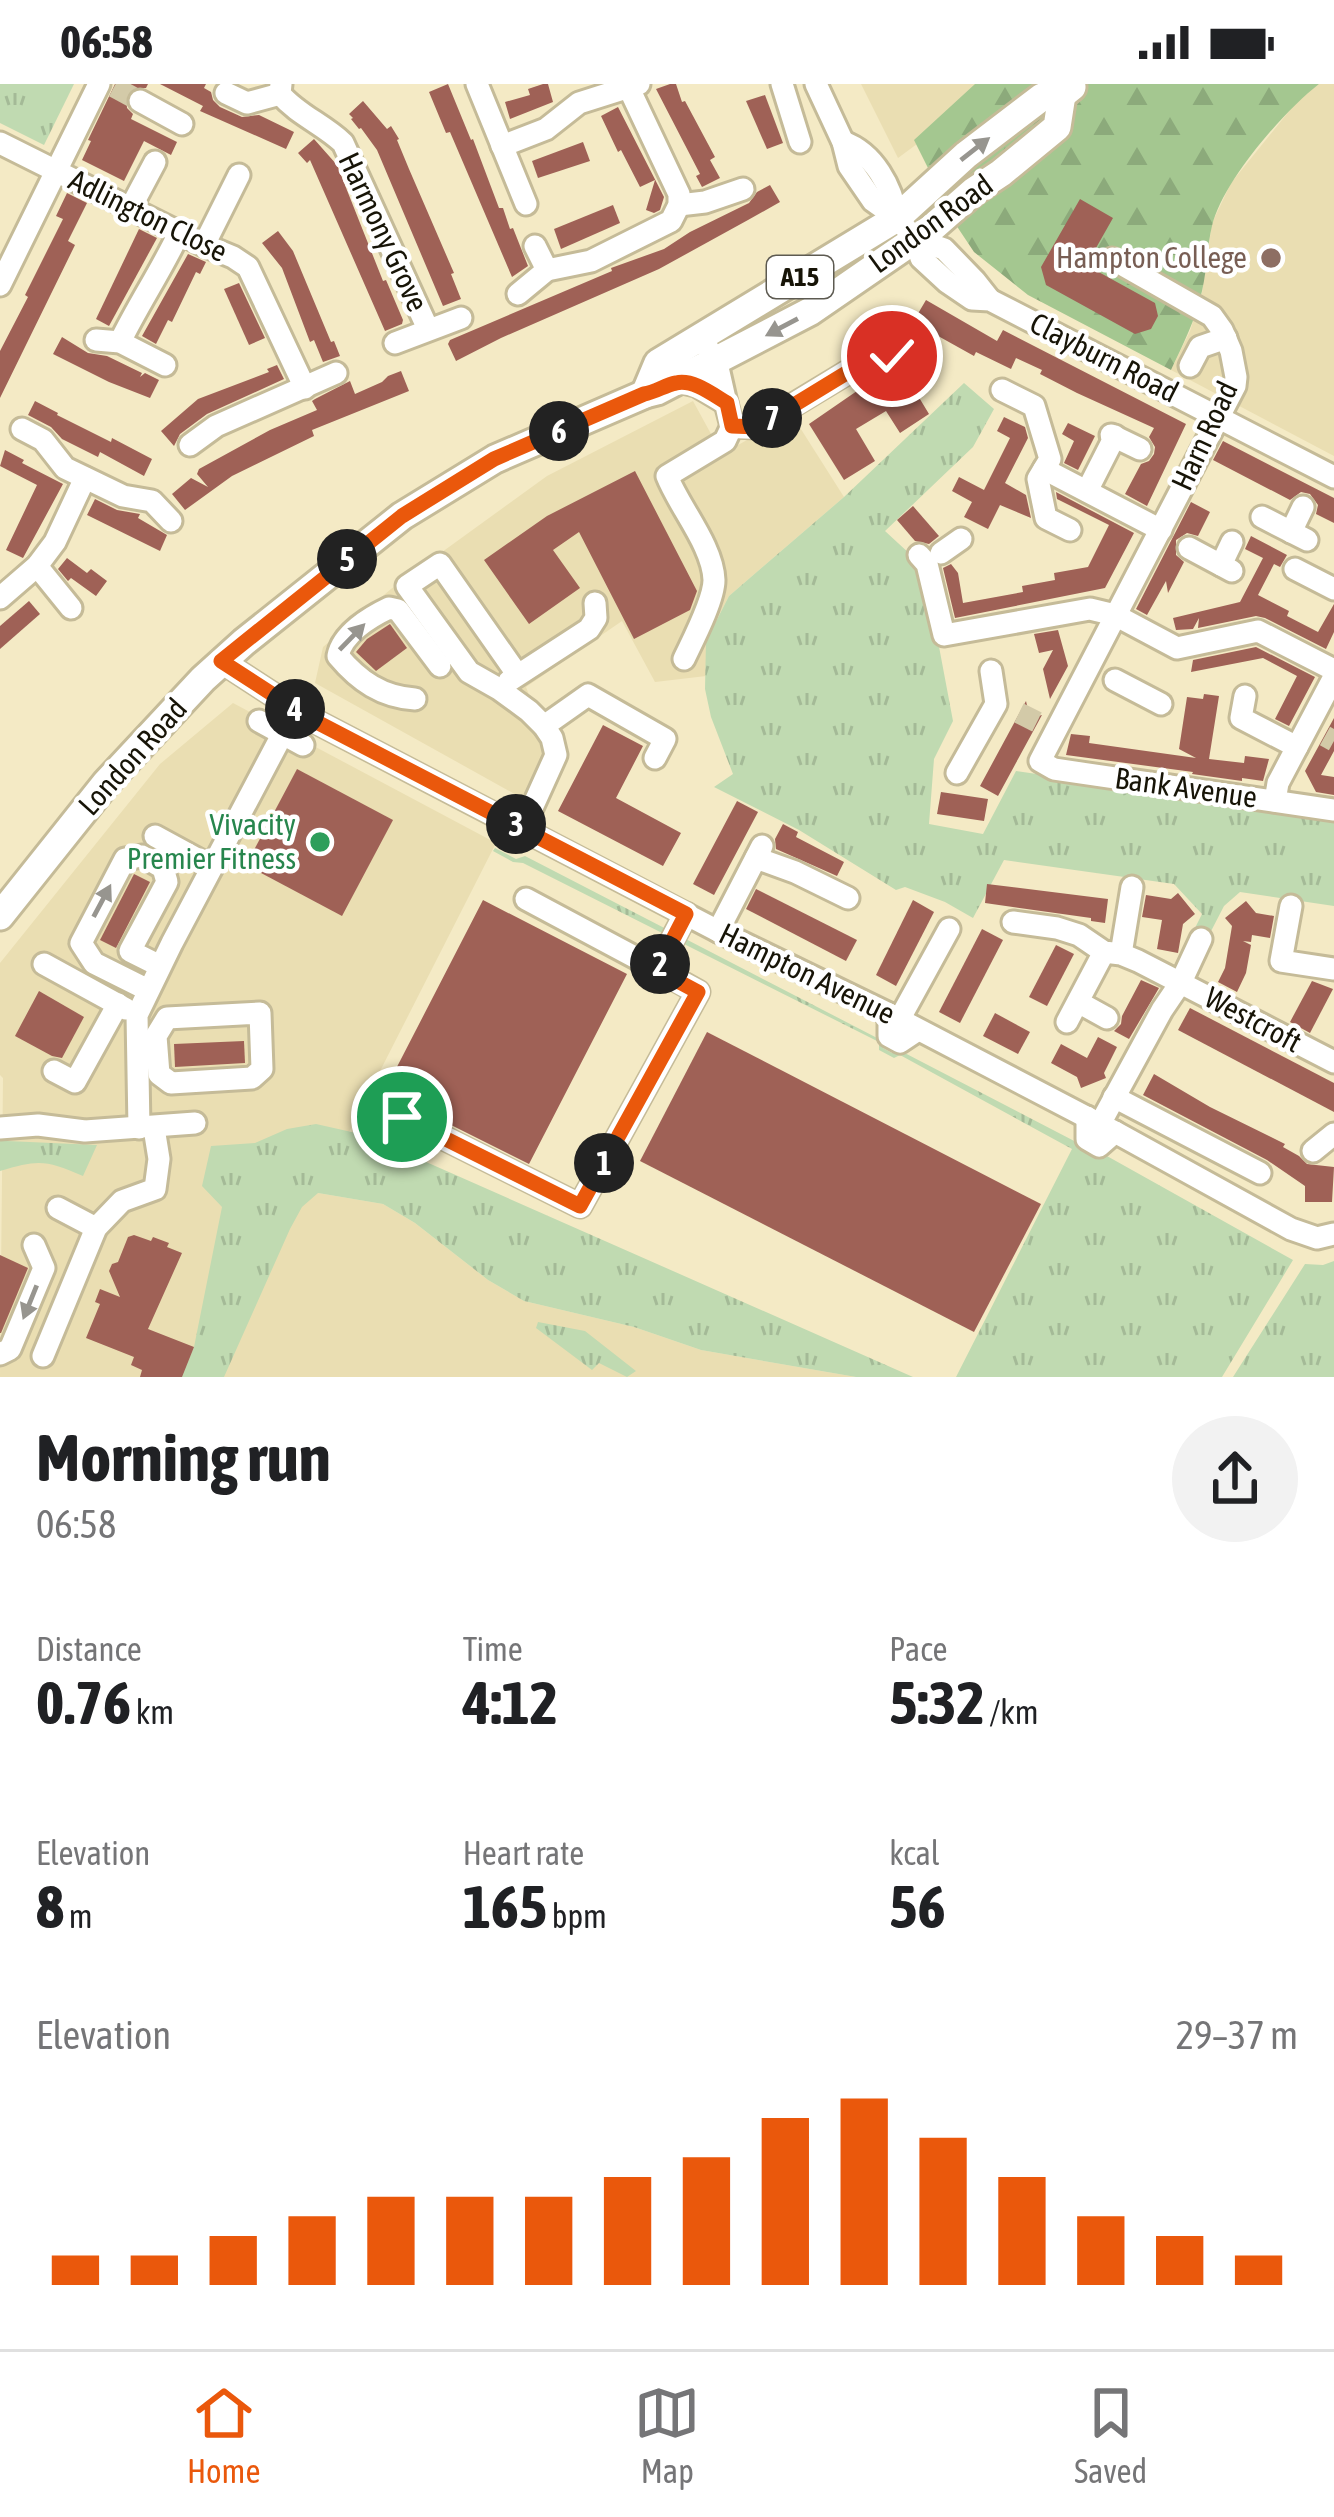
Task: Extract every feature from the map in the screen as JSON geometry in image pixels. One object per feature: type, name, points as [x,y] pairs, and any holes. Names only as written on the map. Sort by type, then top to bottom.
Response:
[{"type":"main road","name":"London Road","points":[[644,394],[658,362],[709,349],[811,311],[906,229],[933,227],[1057,127],[1069,90]]},
{"type":"main road","name":"London Road","points":[[1,914],[106,783],[221,661],[402,516],[494,459],[679,381],[709,349]]},
{"type":"street","points":[[477,84],[526,204]]},
{"type":"street","points":[[782,84],[800,142]]},
{"type":"street","name":"Clayburn Road","points":[[816,84],[843,142],[860,148],[892,192],[921,259],[946,282],[972,298],[990,300],[1327,473]]},
{"type":"street","points":[[0,285],[56,170],[107,85]]},
{"type":"street","points":[[502,146],[546,129],[579,104],[632,85],[679,194],[680,205],[671,221],[591,261],[547,270],[518,294]]},
{"type":"street","name":"Harmony Grove","points":[[226,93],[247,103],[280,89],[291,107],[325,126],[343,143],[428,329]]},
{"type":"street","points":[[140,101],[182,124]]},
{"type":"street","name":"Adlington Close","points":[[0,143],[248,267],[305,388]]},
{"type":"street","points":[[130,209],[155,163]]},
{"type":"street","points":[[204,245],[239,175]]},
{"type":"street","points":[[680,205],[743,189]]},
{"type":"street","points":[[165,364],[108,341],[160,272],[179,233]]},
{"type":"street","points":[[535,246],[547,270]]},
{"type":"street","name":"Harn Road","points":[[1040,761],[1037,722],[1102,673],[1115,615],[1170,538],[1218,416],[1235,386],[1226,338],[1218,322],[1112,260]]},
{"type":"street","name":"Harmony Grove","points":[[395,343],[461,318]]},
{"type":"street","points":[[1190,366],[1200,347],[1226,338]]},
{"type":"street","points":[[684,659],[714,580],[704,544],[667,476],[725,441],[729,414],[709,349]]},
{"type":"street","points":[[679,381],[696,385],[729,414],[758,427],[871,358],[892,356],[913,367]]},
{"type":"street","points":[[190,445],[216,426],[336,373]]},
{"type":"street","points":[[1002,390],[1034,406],[1050,459],[1038,478],[1046,518],[1070,530]]},
{"type":"street","points":[[22,429],[44,440],[65,468],[123,496],[152,501],[170,521]]},
{"type":"street","points":[[1087,491],[1113,435],[1140,449]]},
{"type":"street","name":"Harn Road","points":[[1044,469],[1170,538]]},
{"type":"street","points":[[1262,518],[1299,536],[1307,499],[1327,473]]},
{"type":"street","points":[[3,589],[37,566],[55,542],[86,478]]},
{"type":"street","points":[[1170,538],[1227,568],[1232,542]]},
{"type":"street","points":[[961,539],[930,558],[944,634],[1090,609],[1115,615],[1177,648],[1258,631],[1334,673],[1310,737],[1278,783],[1275,801]]},
{"type":"street","points":[[518,674],[440,564],[407,586],[469,672],[499,689],[548,732],[556,755],[523,828]]},
{"type":"street","points":[[37,566],[71,608]]},
{"type":"street","points":[[1295,569],[1334,589]]},
{"type":"street","points":[[499,689],[589,629],[596,618],[595,603]]},
{"type":"street","points":[[415,699],[392,698],[352,674],[338,656],[339,647],[389,608],[398,610],[440,666]]},
{"type":"street","name":"Hampton Avenue","points":[[221,661],[309,718],[1100,1124],[1291,1229],[1317,1238],[1334,1234]]},
{"type":"street","points":[[957,773],[996,704],[991,670]]},
{"type":"street","points":[[1102,673],[1160,704]]},
{"type":"street","points":[[548,732],[588,695],[665,739],[655,758]]},
{"type":"street","points":[[1245,696],[1241,718],[1310,737]]},
{"type":"street","points":[[996,704],[1037,722]]},
{"type":"street","points":[[54,1071],[75,1082],[148,990],[212,867],[293,740],[259,722]]},
{"type":"street","name":"Bank Avenue","points":[[1040,761],[1054,769],[1334,810]]},
{"type":"street","points":[[155,836],[212,867]]},
{"type":"street","points":[[718,931],[759,851],[848,898]]},
{"type":"street","points":[[148,990],[94,963],[81,943],[125,859],[142,856],[164,868],[167,882],[130,951],[160,966]]},
{"type":"street","points":[[1107,1018],[1072,1012],[1113,953],[1132,887]]},
{"type":"street","points":[[402,1117],[580,1206],[698,992],[526,899]]},
{"type":"street","points":[[1291,906],[1281,961],[1334,969]]},
{"type":"street","points":[[657,970],[686,914]]},
{"type":"street","name":"Westcroft","points":[[1013,922],[1079,935],[1331,1054]]},
{"type":"street","points":[[902,1021],[949,929]]},
{"type":"street","points":[[1100,1124],[1201,939]]},
{"type":"street","points":[[44,964],[128,1010]]},
{"type":"street","points":[[43,1356],[96,1228],[122,1201],[155,1189],[159,1159],[147,1128],[128,1010]]},
{"type":"street","points":[[260,1013],[262,1070],[252,1078],[171,1083],[159,1074],[156,1036],[167,1018],[260,1013]]},
{"type":"street","points":[[1119,1087],[1260,1173]]},
{"type":"street","points":[[0,1107],[38,1125]]},
{"type":"street","points":[[0,1129],[38,1125],[85,1131],[195,1123]]},
{"type":"street","points":[[1313,1151],[1334,1134]]},
{"type":"street","points":[[58,1208],[96,1228]]},
{"type":"street","points":[[0,1354],[10,1349],[44,1268],[34,1245]]},
{"type":"shaded area","points":[[861,84],[998,84],[898,158]]},
{"type":"shaded area","name":"Hampton College","points":[[1319,84],[1334,84],[1334,456],[1171,370],[1190,331],[1202,293],[1212,223],[1231,183],[1299,99]]},
{"type":"shaded area","points":[[693,401],[722,454],[792,415],[844,497],[729,596],[706,641],[706,676],[655,682],[622,621],[526,687],[551,754],[529,802],[315,683],[323,647],[391,589],[547,476]]},
{"type":"shaded area","points":[[233,703],[496,843],[318,1193],[383,1204],[524,1301],[634,1327],[701,1350],[856,1377],[0,1377],[0,963],[160,764]]},
{"type":"green space","points":[[0,84],[74,84],[44,145],[0,123]]},
{"type":"green space","points":[[975,84],[1319,84],[1272,129],[1218,208],[1196,312],[1171,370],[1028,295],[974,252],[914,140]]},
{"type":"green space","points":[[964,383],[994,409],[973,447],[885,531],[924,567],[953,721],[934,759],[929,824],[983,834],[1016,771],[1334,817],[1334,906],[1240,892],[1224,906],[1208,937],[1194,930],[1202,914],[1174,884],[1004,860],[973,918],[905,887],[896,890],[799,830],[714,787],[733,774],[705,689],[706,641],[729,596],[844,497]]},
{"type":"green space","points":[[495,848],[516,859],[525,856],[883,1041],[883,1048],[892,1053],[897,1049],[1080,1144],[1079,1149],[1091,1156],[1098,1151],[1293,1260],[1222,1377],[956,1377],[1072,1149],[900,1055],[894,1058],[879,1050],[879,1042],[513,862]]},
{"type":"green space","points":[[316,1124],[365,1135],[913,1377],[856,1377],[701,1350],[634,1327],[524,1301],[383,1204],[318,1193],[302,1207],[290,1229],[224,1377],[181,1377],[194,1347],[222,1207],[202,1186],[211,1146],[255,1143],[287,1129]]},
{"type":"green space","points":[[0,1141],[97,1145],[83,1176],[42,1163],[0,1171]]},
{"type":"green space","points":[[1334,1261],[1334,1377],[1233,1377],[1305,1264]]},
{"type":"green space","points":[[538,1322],[585,1331],[636,1371],[627,1377],[599,1363],[592,1370],[536,1328]]},
{"type":"building","points":[[115,84],[148,84],[126,95],[131,119],[177,142],[171,155],[144,141],[124,181],[82,160]]},
{"type":"building","points":[[160,84],[206,84],[204,88],[220,107],[242,117],[259,115],[294,132],[286,149],[200,111],[203,106]]},
{"type":"building","points":[[448,84],[528,266],[512,277],[429,92]]},
{"type":"building","points":[[548,84],[553,102],[510,119],[505,102],[530,95],[528,89]]},
{"type":"building","points":[[676,84],[715,157],[710,160],[720,178],[702,187],[696,176],[700,174],[656,89]]},
{"type":"building","points":[[765,95],[783,143],[767,149],[746,101]]},
{"type":"building","points":[[363,101],[399,139],[461,299],[443,306],[377,150],[349,114]]},
{"type":"building","points":[[618,107],[664,197],[654,213],[646,210],[655,180],[640,187],[601,116]]},
{"type":"building","points":[[314,139],[337,165],[402,324],[385,331],[310,160],[307,163],[298,153]]},
{"type":"building","points":[[583,142],[590,161],[538,178],[532,161]]},
{"type":"building","points":[[770,185],[780,202],[748,220],[659,269],[456,361],[450,340],[664,249],[749,203]]},
{"type":"building","points":[[67,193],[87,203],[68,241],[75,245],[0,398],[0,351],[63,219],[56,216]]},
{"type":"building","points":[[1080,199],[1113,218],[1092,255],[1095,270],[1155,303],[1158,316],[1151,329],[1135,334],[1046,285],[1041,267]]},
{"type":"building","points":[[613,205],[620,223],[561,249],[554,229]]},
{"type":"building","points":[[139,229],[157,238],[109,326],[96,319]]},
{"type":"building","points":[[278,231],[293,251],[340,356],[323,362],[314,340],[310,342],[282,268],[262,243]]},
{"type":"building","points":[[188,254],[206,262],[156,344],[142,336]]},
{"type":"building","points":[[239,283],[265,338],[249,345],[224,289]]},
{"type":"building","points":[[926,300],[997,341],[1003,330],[1186,424],[1147,506],[1125,494],[1141,464],[1154,454],[1149,437],[1154,428],[1077,393],[1016,358],[1011,369],[976,352],[974,356],[913,322]]},
{"type":"building","points":[[62,337],[88,353],[107,356],[142,373],[140,377],[145,373],[159,380],[150,398],[53,354]]},
{"type":"building","points":[[277,365],[284,379],[207,414],[180,434],[174,446],[161,431],[198,399]]},
{"type":"building","points":[[401,371],[409,391],[312,430],[314,436],[232,476],[185,510],[172,494],[191,478],[208,487],[197,474],[199,469],[317,410],[315,399],[350,381],[355,394]]},
{"type":"building","points":[[892,373],[909,381],[929,414],[900,433],[886,411],[856,429],[875,461],[844,480],[809,424],[870,382],[872,386]]},
{"type":"building","points":[[35,401],[152,459],[144,476],[100,452],[98,457],[62,439],[28,415]]},
{"type":"building","points":[[1004,417],[1025,427],[1028,438],[1005,483],[1026,495],[1031,518],[1000,505],[988,529],[964,517],[972,502],[952,491],[959,477],[984,490],[1010,438],[997,431]]},
{"type":"building","points":[[1068,423],[1095,436],[1078,470],[1064,463],[1074,441],[1062,434]]},
{"type":"building","points":[[1223,441],[1334,498],[1334,523],[1316,514],[1318,505],[1310,494],[1301,492],[1290,500],[1213,460]]},
{"type":"building","points":[[5,450],[63,484],[23,558],[6,550],[37,485],[0,466]]},
{"type":"building","points":[[635,471],[697,591],[690,610],[634,639],[579,532],[553,550],[580,588],[529,624],[484,560],[547,516]]},
{"type":"building","points":[[1056,492],[1134,533],[1105,588],[955,618],[943,568],[951,564],[958,573],[963,603],[1023,592],[1022,586],[1055,580],[1054,573],[1088,567],[1109,525],[1057,499]]},
{"type":"building","points":[[95,499],[140,514],[138,518],[167,535],[160,551],[87,515]]},
{"type":"building","points":[[1191,502],[1210,512],[1198,536],[1187,533],[1176,540],[1176,555],[1184,562],[1168,593],[1166,581],[1147,615],[1136,609]]},
{"type":"building","points":[[913,506],[939,536],[929,544],[915,541],[897,520]]},
{"type":"building","points":[[1251,536],[1287,555],[1280,567],[1274,564],[1258,595],[1318,632],[1334,604],[1334,632],[1326,649],[1256,616],[1198,628],[1199,618],[1193,629],[1176,630],[1173,618],[1240,602],[1263,558],[1245,549]]},
{"type":"building","points":[[67,558],[107,581],[96,596],[71,578],[68,581],[58,569]]},
{"type":"building","points":[[29,601],[40,614],[0,649],[0,626]]},
{"type":"building","points":[[390,624],[407,648],[376,671],[356,652]]},
{"type":"building","points":[[1058,630],[1068,666],[1050,699],[1043,669],[1053,650],[1039,653],[1034,634]]},
{"type":"building","points":[[1256,647],[1315,677],[1289,726],[1275,719],[1297,676],[1263,658],[1191,672],[1193,660]]},
{"type":"building","points":[[1204,694],[1219,696],[1209,759],[1244,763],[1245,756],[1269,759],[1263,781],[1066,755],[1071,734],[1090,736],[1089,743],[1196,758],[1179,749],[1187,697],[1203,699]]},
{"type":"building","points":[[1026,701],[1030,718],[1042,715],[998,796],[980,786]]},
{"type":"building","points":[[1334,718],[1334,751],[1321,775],[1334,777],[1334,795],[1316,792],[1305,771]]},
{"type":"building","points":[[603,725],[643,746],[616,798],[681,833],[663,866],[558,811]]},
{"type":"building","name":"Vivacity Premier Fitness","points":[[297,769],[393,820],[342,916],[246,865]]},
{"type":"building","points":[[941,792],[988,799],[984,821],[937,814]]},
{"type":"building","points":[[737,801],[758,812],[714,895],[693,884]]},
{"type":"building","points":[[783,824],[798,832],[796,837],[844,862],[837,876],[776,849],[775,839]]},
{"type":"building","points":[[134,874],[150,882],[116,948],[100,940]]},
{"type":"building","points":[[987,884],[1108,899],[1105,923],[985,903]]},
{"type":"building","points":[[756,889],[857,940],[846,961],[746,909]]},
{"type":"building","points":[[1178,893],[1195,914],[1183,924],[1178,953],[1157,949],[1162,920],[1142,917],[1146,895],[1171,899]]},
{"type":"building","points":[[483,900],[627,974],[529,1164],[383,1094]]},
{"type":"building","points":[[913,900],[934,912],[896,986],[876,975]]},
{"type":"building","points":[[1246,901],[1256,913],[1274,916],[1270,938],[1252,935],[1251,942],[1243,941],[1251,945],[1237,992],[1218,982],[1232,926],[1225,918]]},
{"type":"building","points":[[982,929],[1003,940],[960,1023],[939,1012]]},
{"type":"building","points":[[1056,945],[1074,954],[1047,1006],[1029,997]]},
{"type":"building","points":[[1141,980],[1159,988],[1129,1039],[1114,1031]]},
{"type":"building","points":[[1312,981],[1333,989],[1310,1033],[1290,1022]]},
{"type":"building","points":[[39,991],[84,1017],[62,1058],[15,1036]]},
{"type":"building","points":[[1190,1008],[1334,1083],[1334,1112],[1178,1030]]},
{"type":"building","points":[[995,1013],[1030,1032],[1018,1054],[983,1036]]},
{"type":"building","points":[[707,1032],[1041,1204],[974,1332],[640,1161]]},
{"type":"building","points":[[1098,1037],[1117,1047],[1106,1078],[1081,1088],[1077,1077],[1051,1063],[1061,1044],[1087,1058]]},
{"type":"building","points":[[244,1041],[245,1063],[175,1067],[174,1044]]},
{"type":"building","points":[[1154,1074],[1285,1144],[1307,1164],[1334,1167],[1332,1202],[1305,1202],[1305,1186],[1267,1160],[1143,1095]]},
{"type":"building","points":[[128,1237],[169,1243],[167,1247],[182,1253],[148,1329],[194,1347],[182,1377],[140,1377],[142,1370],[131,1365],[134,1357],[86,1338],[100,1304],[95,1302],[100,1289],[120,1297],[109,1271]]},
{"type":"building","points":[[0,1255],[28,1268],[1,1333],[0,1333]]},
{"type":"tunnel","points":[[114,87],[140,101]]},
{"type":"tunnel","points":[[1019,713],[1037,722]]},
{"type":"tunnel","points":[[1325,736],[1334,741]]},
{"type":"place","name":"Hampton College","points":[[1271,258]]},
{"type":"place","name":"Vivacity Premier Fitness","points":[[320,842]]},
{"type":"route","points":[[402,1117],[580,1206],[698,992],[657,970],[686,914],[309,718],[221,661],[402,516],[494,459],[679,381],[727,403],[732,426],[758,427],[851,368],[881,355],[892,356]]}]
